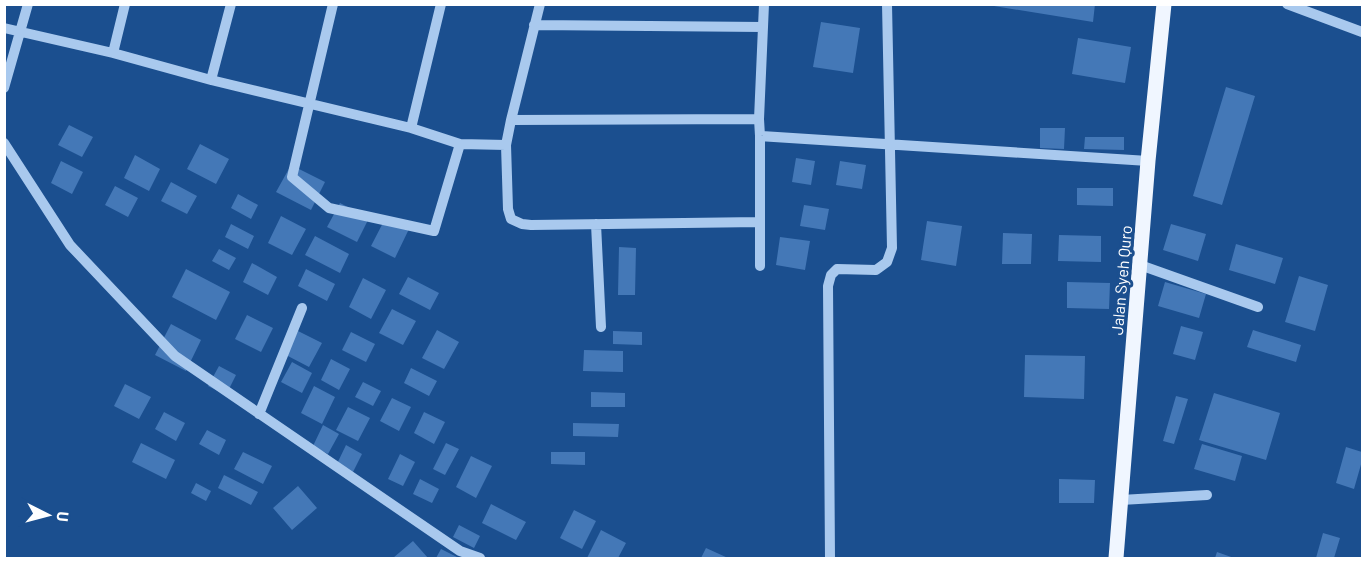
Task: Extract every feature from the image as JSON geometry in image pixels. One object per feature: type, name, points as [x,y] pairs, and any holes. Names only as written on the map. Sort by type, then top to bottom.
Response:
[{"type":"main road","name":"Jalan Syeh Quro","points":[[1116,558],[1148,161],[1164,4]]},
{"type":"street","points":[[4,88],[28,4]]},
{"type":"street","points":[[112,53],[125,4]]},
{"type":"street","points":[[211,80],[231,4]]},
{"type":"street","points":[[333,4],[292,177],[329,208],[434,231],[460,144]]},
{"type":"street","points":[[411,128],[441,4]]},
{"type":"street","points":[[540,4],[506,145],[508,209],[511,219],[531,225],[760,222]]},
{"type":"street","points":[[760,266],[759,119],[764,4]]},
{"type":"street","points":[[830,558],[828,286],[831,276],[837,269],[876,270],[887,261],[892,248],[887,4]]},
{"type":"street","points":[[1287,4],[1362,32]]},
{"type":"street","points":[[534,25],[763,27]]},
{"type":"street","points":[[4,28],[411,128],[460,144],[506,145]]},
{"type":"street","points":[[511,120],[759,119]]},
{"type":"street","points":[[760,136],[1148,161]]},
{"type":"street","points":[[4,143],[70,245],[175,356],[460,551],[480,558]]},
{"type":"street","points":[[596,224],[601,327]]},
{"type":"street","points":[[1140,265],[1258,307]]},
{"type":"street","points":[[259,414],[302,308]]},
{"type":"street","points":[[1121,500],[1207,495]]},
{"type":"building","points":[[994,4],[1095,4],[1093,22],[994,6]]},
{"type":"building","points":[[821,22],[860,28],[853,73],[813,67]]},
{"type":"building","points":[[1078,38],[1131,47],[1125,83],[1072,74]]},
{"type":"building","points":[[1226,87],[1255,96],[1222,205],[1193,196]]},
{"type":"building","points":[[69,125],[93,137],[82,157],[58,145]]},
{"type":"building","points":[[1040,128],[1065,128],[1064,149],[1040,148]]},
{"type":"building","points":[[1085,137],[1124,137],[1124,150],[1084,149]]},
{"type":"building","points":[[200,144],[229,159],[216,184],[187,169]]},
{"type":"building","points":[[135,155],[160,169],[149,191],[124,178]]},
{"type":"building","points":[[796,158],[815,161],[811,185],[792,182]]},
{"type":"building","points":[[61,161],[83,172],[72,194],[51,183]]},
{"type":"building","points":[[840,161],[866,165],[862,189],[836,185]]},
{"type":"building","points":[[291,165],[325,182],[311,210],[276,192]]},
{"type":"building","points":[[171,182],[197,196],[187,214],[161,201]]},
{"type":"building","points":[[115,186],[138,198],[128,217],[105,205]]},
{"type":"building","points":[[1077,188],[1113,188],[1113,206],[1077,205]]},
{"type":"building","points":[[238,194],[258,205],[251,219],[231,208]]},
{"type":"building","points":[[340,203],[369,218],[357,242],[327,227]]},
{"type":"building","points":[[804,205],[829,209],[825,230],[800,226]]},
{"type":"building","points":[[281,216],[306,229],[292,255],[268,243]]},
{"type":"building","points":[[386,217],[409,229],[395,258],[371,246]]},
{"type":"building","points":[[927,221],[962,226],[956,266],[921,260]]},
{"type":"building","points":[[231,224],[254,236],[248,249],[225,237]]},
{"type":"building","points":[[1171,224],[1206,234],[1198,261],[1163,250]]},
{"type":"building","points":[[1003,233],[1032,234],[1031,264],[1002,264]]},
{"type":"building","points":[[1059,235],[1101,236],[1101,262],[1058,261]]},
{"type":"building","points":[[315,236],[349,254],[340,273],[305,255]]},
{"type":"building","points":[[780,237],[810,241],[805,270],[776,265]]},
{"type":"building","points":[[1236,244],[1283,258],[1275,284],[1229,270]]},
{"type":"building","points":[[619,247],[636,248],[635,295],[618,295]]},
{"type":"building","points":[[219,249],[236,258],[229,270],[212,261]]},
{"type":"building","points":[[252,263],[277,277],[268,295],[243,282]]},
{"type":"building","points":[[186,269],[230,292],[216,320],[172,297]]},
{"type":"building","points":[[306,269],[335,284],[327,301],[298,286]]},
{"type":"building","points":[[1299,276],[1328,285],[1315,331],[1285,322]]},
{"type":"building","points":[[408,277],[439,293],[430,310],[399,294]]},
{"type":"building","points":[[363,278],[386,290],[371,319],[349,307]]},
{"type":"building","points":[[1067,282],[1110,283],[1109,309],[1067,308]]},
{"type":"building","points":[[1165,282],[1206,294],[1199,318],[1158,306]]},
{"type":"building","points":[[392,309],[416,321],[403,345],[379,333]]},
{"type":"building","points":[[247,315],[273,328],[261,352],[235,339]]},
{"type":"building","points":[[171,324],[201,340],[186,371],[155,355]]},
{"type":"building","points":[[1181,326],[1203,332],[1195,360],[1173,354]]},
{"type":"building","points":[[437,330],[459,342],[444,369],[422,358]]},
{"type":"building","points":[[1253,330],[1301,345],[1296,362],[1247,347]]},
{"type":"building","points":[[298,331],[322,343],[309,367],[286,355]]},
{"type":"building","points":[[613,331],[642,332],[642,345],[613,344]]},
{"type":"building","points":[[351,332],[375,344],[366,362],[342,350]]},
{"type":"building","points":[[584,350],[623,351],[623,372],[583,371]]},
{"type":"building","points":[[1025,355],[1085,356],[1084,399],[1024,397]]},
{"type":"building","points":[[331,359],[350,369],[339,390],[321,380]]},
{"type":"building","points":[[292,362],[312,373],[302,393],[281,382]]},
{"type":"building","points":[[219,366],[236,375],[226,395],[208,386]]},
{"type":"building","points":[[411,368],[437,381],[429,396],[404,383]]},
{"type":"building","points":[[363,382],[381,391],[373,406],[355,397]]},
{"type":"building","points":[[125,384],[151,397],[139,419],[114,406]]},
{"type":"building","points":[[314,386],[335,397],[322,424],[301,413]]},
{"type":"building","points":[[591,392],[625,393],[625,407],[591,407]]},
{"type":"building","points":[[1214,393],[1280,413],[1266,460],[1199,440]]},
{"type":"building","points":[[1176,396],[1188,399],[1174,444],[1163,441]]},
{"type":"building","points":[[392,398],[411,407],[399,431],[380,421]]},
{"type":"building","points":[[348,407],[370,418],[358,441],[336,430]]},
{"type":"building","points":[[164,412],[185,423],[176,441],[155,429]]},
{"type":"building","points":[[424,412],[445,422],[434,444],[414,433]]},
{"type":"building","points":[[573,423],[619,424],[618,437],[573,436]]},
{"type":"building","points":[[323,425],[339,434],[328,454],[313,446]]},
{"type":"building","points":[[207,430],[226,440],[219,455],[199,444]]},
{"type":"building","points":[[141,443],[175,460],[166,479],[132,462]]},
{"type":"building","points":[[446,443],[459,449],[445,475],[433,469]]},
{"type":"building","points":[[1202,444],[1242,456],[1235,481],[1194,469]]},
{"type":"building","points":[[346,445],[362,454],[351,476],[335,468]]},
{"type":"building","points":[[1346,447],[1362,452],[1362,461],[1354,489],[1336,483]]},
{"type":"building","points":[[243,452],[272,466],[263,484],[234,469]]},
{"type":"building","points":[[551,452],[585,452],[585,465],[551,464]]},
{"type":"building","points":[[400,454],[415,462],[403,486],[388,479]]},
{"type":"building","points":[[471,456],[492,466],[476,498],[456,487]]},
{"type":"building","points":[[224,475],[258,492],[251,505],[218,488]]},
{"type":"building","points":[[420,479],[439,489],[432,503],[413,494]]},
{"type":"building","points":[[1059,479],[1095,480],[1094,503],[1059,503]]},
{"type":"building","points":[[196,483],[211,491],[206,501],[191,493]]},
{"type":"building","points":[[298,486],[317,508],[292,530],[273,508]]},
{"type":"building","points":[[491,504],[526,522],[516,540],[482,523]]},
{"type":"building","points":[[574,510],[596,521],[582,549],[560,538]]},
{"type":"building","points":[[459,525],[480,536],[474,548],[453,537]]},
{"type":"building","points":[[601,530],[626,543],[618,558],[587,558]]},
{"type":"building","points":[[1323,533],[1340,538],[1334,558],[1316,558]]},
{"type":"building","points":[[413,541],[428,558],[393,558]]},
{"type":"building","points":[[706,548],[728,558],[701,558]]},
{"type":"building","points":[[441,549],[459,558],[436,558]]},
{"type":"building","points":[[1217,552],[1234,558],[1215,558]]}]
